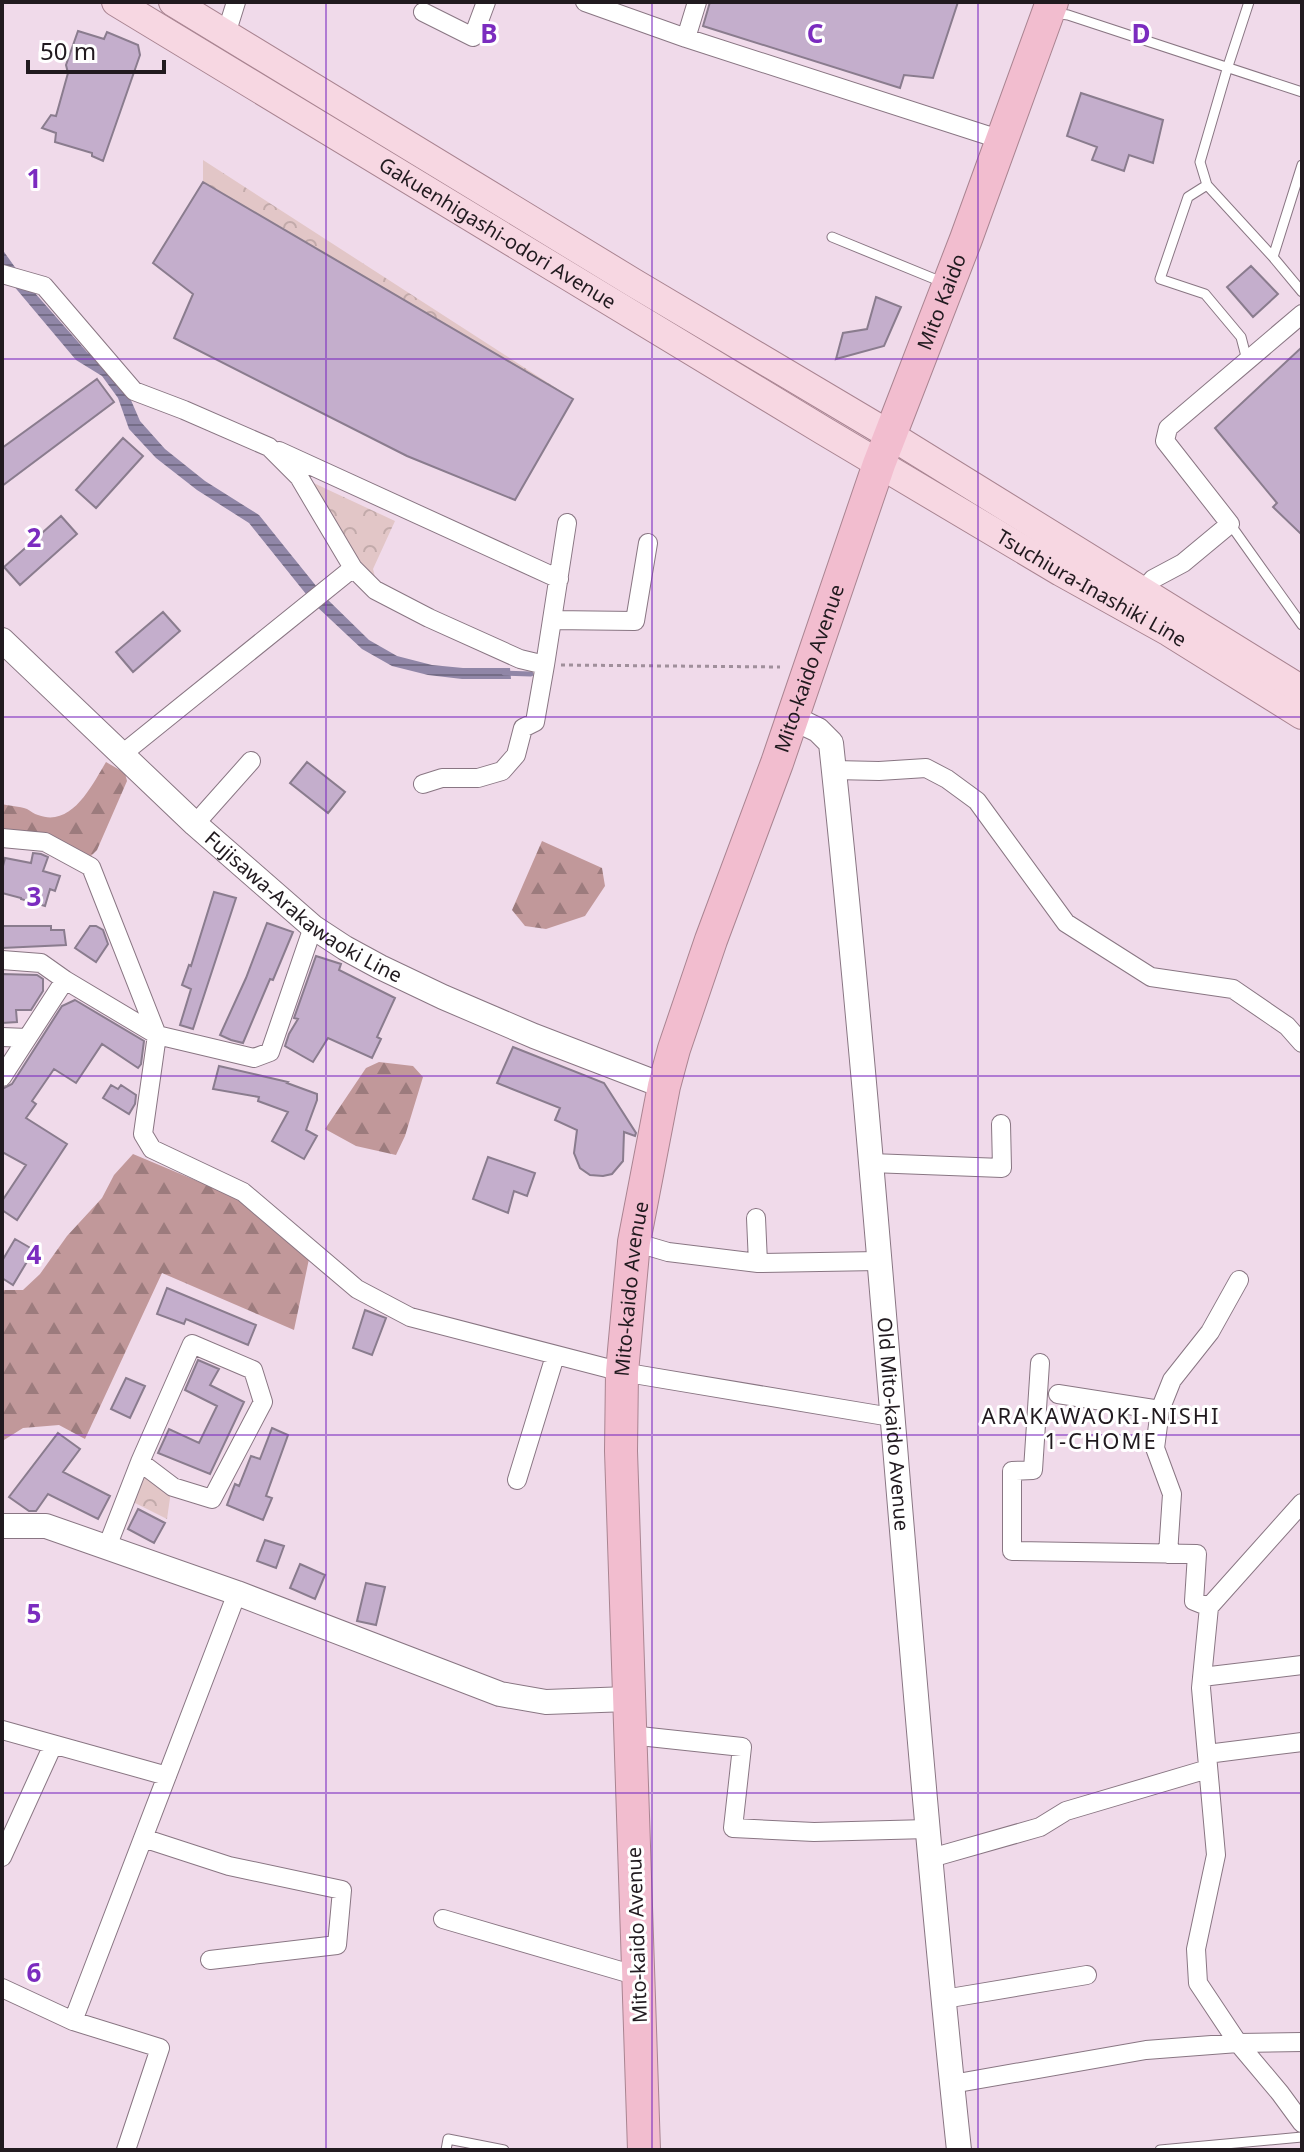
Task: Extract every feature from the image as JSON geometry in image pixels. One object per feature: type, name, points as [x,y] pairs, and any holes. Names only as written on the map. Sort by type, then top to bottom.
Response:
[{"type":"highway","name":"Mito Kaido","points":[[884,450],[1051,7]]},
{"type":"highway","name":"Mito-kaido Avenue","points":[[644,2150],[621,1451],[622,1372],[634,1242],[664,1086],[696,983],[793,718],[884,450]]},
{"type":"main road","name":"Gakuenhigashi-odori Avenue","points":[[116,2],[884,450]]},
{"type":"main road","name":"Gakuenhigashi-odori Avenue","points":[[173,2],[621,275],[884,450]]},
{"type":"main road","name":"Tsuchiura-Inashiki Line","points":[[884,450],[1142,592],[1302,690]]},
{"type":"main road","name":"Tsuchiura-Inashiki Line","points":[[884,450],[1061,572],[1169,632],[1302,715]]},
{"type":"street","points":[[226,34],[236,2]]},
{"type":"street","points":[[423,12],[473,37],[486,2]]},
{"type":"street","points":[[585,2],[686,38],[1002,140]]},
{"type":"street","points":[[686,38],[697,2]]},
{"type":"street","points":[[2,274],[44,286],[134,391],[269,447],[559,579]]},
{"type":"street","points":[[1142,592],[1153,579],[1183,563],[1230,524],[1165,441],[1168,428],[1302,314]]},
{"type":"street","points":[[269,447],[299,477],[353,568],[375,590],[520,659],[545,665]]},
{"type":"street","points":[[423,784],[442,778],[478,778],[502,771],[516,755],[523,728],[535,722],[567,523]]},
{"type":"street","points":[[552,620],[635,621],[648,543]]},
{"type":"street","points":[[121,755],[353,568]]},
{"type":"street","name":"Fujisawa-Arakawaoki Line","points":[[2,640],[195,824],[313,927],[380,967],[443,997],[664,1086]]},
{"type":"street","name":"Old Mito-kaido Avenue","points":[[793,718],[818,730],[831,743],[959,2150]]},
{"type":"street","points":[[195,824],[251,761]]},
{"type":"street","points":[[834,770],[926,768],[947,779],[977,801],[1066,923],[1151,977],[1233,989],[1287,1026],[1302,1043]]},
{"type":"street","points":[[2,838],[45,842],[91,867],[157,1035],[143,1134],[152,1149],[243,1192],[357,1289],[410,1317],[555,1356],[622,1372],[891,1417]]},
{"type":"street","points":[[2,960],[41,963],[157,1035],[254,1058],[270,1052],[313,927]]},
{"type":"street","points":[[2,1077],[65,980]]},
{"type":"street","points":[[2,1037],[27,1038]]},
{"type":"street","points":[[871,1163],[1002,1168],[1001,1124]]},
{"type":"street","points":[[756,1218],[758,1263]]},
{"type":"street","points":[[634,1242],[668,1252],[758,1263],[878,1261]]},
{"type":"street","points":[[1168,1554],[1172,1494],[1155,1448],[1160,1410],[1172,1380],[1210,1332],[1239,1280]]},
{"type":"street","points":[[107,1547],[140,1462],[192,1344],[253,1370],[263,1402],[212,1499],[173,1487],[140,1462]]},
{"type":"street","points":[[517,1480],[555,1356]]},
{"type":"street","points":[[1040,1363],[1033,1470],[1012,1471],[1012,1551],[1197,1554],[1194,1601],[1209,1607]]},
{"type":"street","points":[[1058,1394],[1160,1410]]},
{"type":"street","points":[[1302,1503],[1209,1607],[1201,1688],[1216,1855],[1196,1949],[1198,1983],[1238,2043],[1302,2123]]},
{"type":"street","points":[[2,1526],[46,1526],[237,1593],[500,1694],[546,1702],[628,1699]]},
{"type":"street","points":[[73,2021],[237,1593]]},
{"type":"street","points":[[1202,1677],[1302,1665]]},
{"type":"street","points":[[2,1730],[167,1776]]},
{"type":"street","points":[[630,1735],[742,1747],[733,1828],[814,1832],[928,1829]]},
{"type":"street","points":[[931,1858],[1040,1827],[1066,1811],[1207,1761],[1302,1742]]},
{"type":"street","points":[[2,1857],[53,1745]]},
{"type":"street","points":[[143,1838],[229,1866],[342,1890],[337,1945],[210,1960]]},
{"type":"street","points":[[443,1919],[638,1976]]},
{"type":"street","points":[[944,1999],[1087,1975]]},
{"type":"street","points":[[2,1988],[73,2021],[160,2048],[126,2150]]},
{"type":"street","points":[[952,2084],[1146,2050],[1302,2042]]},
{"type":"lane","points":[[1249,2],[1200,162],[1207,185],[1302,292]]},
{"type":"lane","points":[[1051,7],[1302,92]]},
{"type":"lane","points":[[1273,257],[1302,165]]},
{"type":"lane","points":[[1207,185],[1188,197],[1160,279],[1205,294],[1241,337],[1248,361]]},
{"type":"lane","points":[[832,237],[949,284]]},
{"type":"lane","points":[[1230,524],[1302,625]]},
{"type":"lane","points":[[1160,2150],[1302,2137]]},
{"type":"lane","points":[[446,2150],[448,2139],[504,2150]]},
{"type":"path","points":[[545,665],[780,667]]},
{"type":"green space","points":[[203,160],[573,399],[203,182]]},
{"type":"green space","points":[[305,479],[395,521],[373,569],[377,585],[357,564]]},
{"type":"green space","points":[[106,762],[125,773],[127,781],[97,850],[89,858],[2,832],[2,804],[24,808],[37,815],[61,815],[80,802]]},
{"type":"green space","points":[[542,841],[602,868],[605,886],[585,916],[546,929],[525,926],[512,910]]},
{"type":"green space","points":[[379,1062],[413,1066],[423,1077],[396,1155],[356,1146],[325,1129],[366,1068]]},
{"type":"green space","points":[[133,1154],[240,1199],[309,1259],[294,1330],[162,1273],[85,1439],[59,1425],[23,1428],[2,1440],[2,1290],[23,1290],[40,1274],[67,1236],[102,1198],[114,1175]]},
{"type":"green space","points":[[141,1467],[171,1491],[167,1519],[129,1500]]},
{"type":"shaded area","points":[[2,249],[27,284],[87,352],[112,369],[127,391],[140,421],[165,449],[205,481],[259,515],[325,597],[369,640],[397,656],[432,665],[510,668],[511,679],[428,675],[392,666],[362,649],[314,604],[249,523],[197,490],[156,458],[129,429],[118,398],[102,376],[76,360],[2,272]]},
{"type":"building","points":[[710,2],[958,2],[933,78],[904,75],[900,88],[703,26]]},
{"type":"building","points":[[78,31],[104,39],[107,32],[138,45],[140,55],[103,161],[92,156],[92,153],[55,142],[56,133],[42,128],[51,115],[56,116],[68,73],[66,65]]},
{"type":"building","points":[[1081,93],[1163,120],[1153,163],[1129,155],[1124,171],[1092,160],[1097,147],[1067,136]]},
{"type":"building","points":[[203,182],[573,399],[515,500],[407,456],[174,338],[193,294],[153,263]]},
{"type":"building","points":[[1251,266],[1278,294],[1253,317],[1227,287]]},
{"type":"building","points":[[876,297],[901,307],[884,346],[836,359],[843,333],[867,329]]},
{"type":"building","points":[[1302,347],[1302,535],[1273,507],[1277,503],[1215,428]]},
{"type":"building","points":[[97,379],[114,402],[2,486],[2,448]]},
{"type":"building","points":[[123,438],[143,456],[96,508],[76,490]]},
{"type":"building","points":[[61,516],[77,534],[20,585],[4,567]]},
{"type":"building","points":[[163,612],[180,631],[133,672],[116,652]]},
{"type":"building","points":[[307,762],[345,792],[328,813],[290,783]]},
{"type":"building","points":[[33,853],[48,857],[43,871],[60,876],[55,891],[50,889],[45,906],[2,893],[5,858],[31,863]]},
{"type":"building","points":[[214,892],[236,898],[193,1029],[180,1025],[191,989],[182,985]]},
{"type":"building","points":[[267,923],[293,932],[243,1043],[231,1040],[220,1035]]},
{"type":"building","points":[[2,926],[51,926],[51,930],[64,930],[66,945],[2,948]]},
{"type":"building","points":[[90,926],[103,930],[108,944],[96,962],[75,948]]},
{"type":"building","points":[[316,956],[341,964],[339,970],[395,998],[377,1037],[381,1039],[372,1058],[328,1038],[313,1062],[285,1046],[298,1019],[294,1018]]},
{"type":"building","points":[[2,974],[37,975],[43,979],[43,991],[31,1010],[16,1010],[17,1022],[2,1023]]},
{"type":"building","points":[[75,1000],[144,1041],[141,1064],[138,1068],[102,1044],[76,1083],[54,1069],[32,1101],[36,1104],[26,1118],[67,1144],[17,1220],[2,1210],[2,1201],[26,1165],[2,1152],[2,1089],[12,1084],[62,1006]]},
{"type":"building","points":[[513,1047],[604,1083],[636,1133],[635,1136],[624,1132],[623,1161],[612,1174],[590,1175],[580,1168],[574,1153],[577,1130],[555,1120],[560,1108],[497,1083]]},
{"type":"building","points":[[219,1066],[288,1082],[317,1094],[306,1130],[317,1136],[304,1159],[272,1141],[288,1112],[258,1101],[259,1097],[213,1089]]},
{"type":"building","points":[[111,1085],[118,1089],[121,1085],[136,1095],[129,1114],[103,1098]]},
{"type":"building","points":[[488,1157],[535,1173],[527,1196],[514,1191],[508,1213],[473,1199]]},
{"type":"building","points":[[15,1239],[34,1250],[13,1285],[2,1278],[2,1261]]},
{"type":"building","points":[[167,1288],[256,1325],[248,1345],[186,1319],[184,1324],[157,1314]]},
{"type":"building","points":[[365,1310],[386,1318],[372,1355],[353,1348]]},
{"type":"building","points":[[198,1360],[219,1369],[210,1385],[244,1402],[210,1474],[158,1453],[169,1429],[199,1443],[217,1406],[185,1390]]},
{"type":"building","points":[[126,1378],[145,1386],[130,1418],[111,1409]]},
{"type":"building","points":[[272,1428],[288,1435],[266,1496],[272,1498],[263,1520],[227,1505],[235,1484],[239,1486],[251,1456],[260,1459]]},
{"type":"building","points":[[58,1433],[80,1449],[63,1472],[110,1496],[98,1519],[48,1494],[36,1511],[29,1511],[9,1497]]},
{"type":"building","points":[[138,1509],[165,1523],[154,1543],[128,1529]]},
{"type":"building","points":[[265,1540],[284,1546],[276,1568],[257,1561]]},
{"type":"building","points":[[300,1564],[325,1575],[315,1599],[290,1588]]},
{"type":"building","points":[[366,1583],[385,1587],[376,1625],[357,1621]]},
{"type":"waterway","points":[[504,673],[531,674]]},
{"type":"district","name":"ARAKAWAOKI-NISHI 1-CHOME","points":[[1101,1428]]}]
